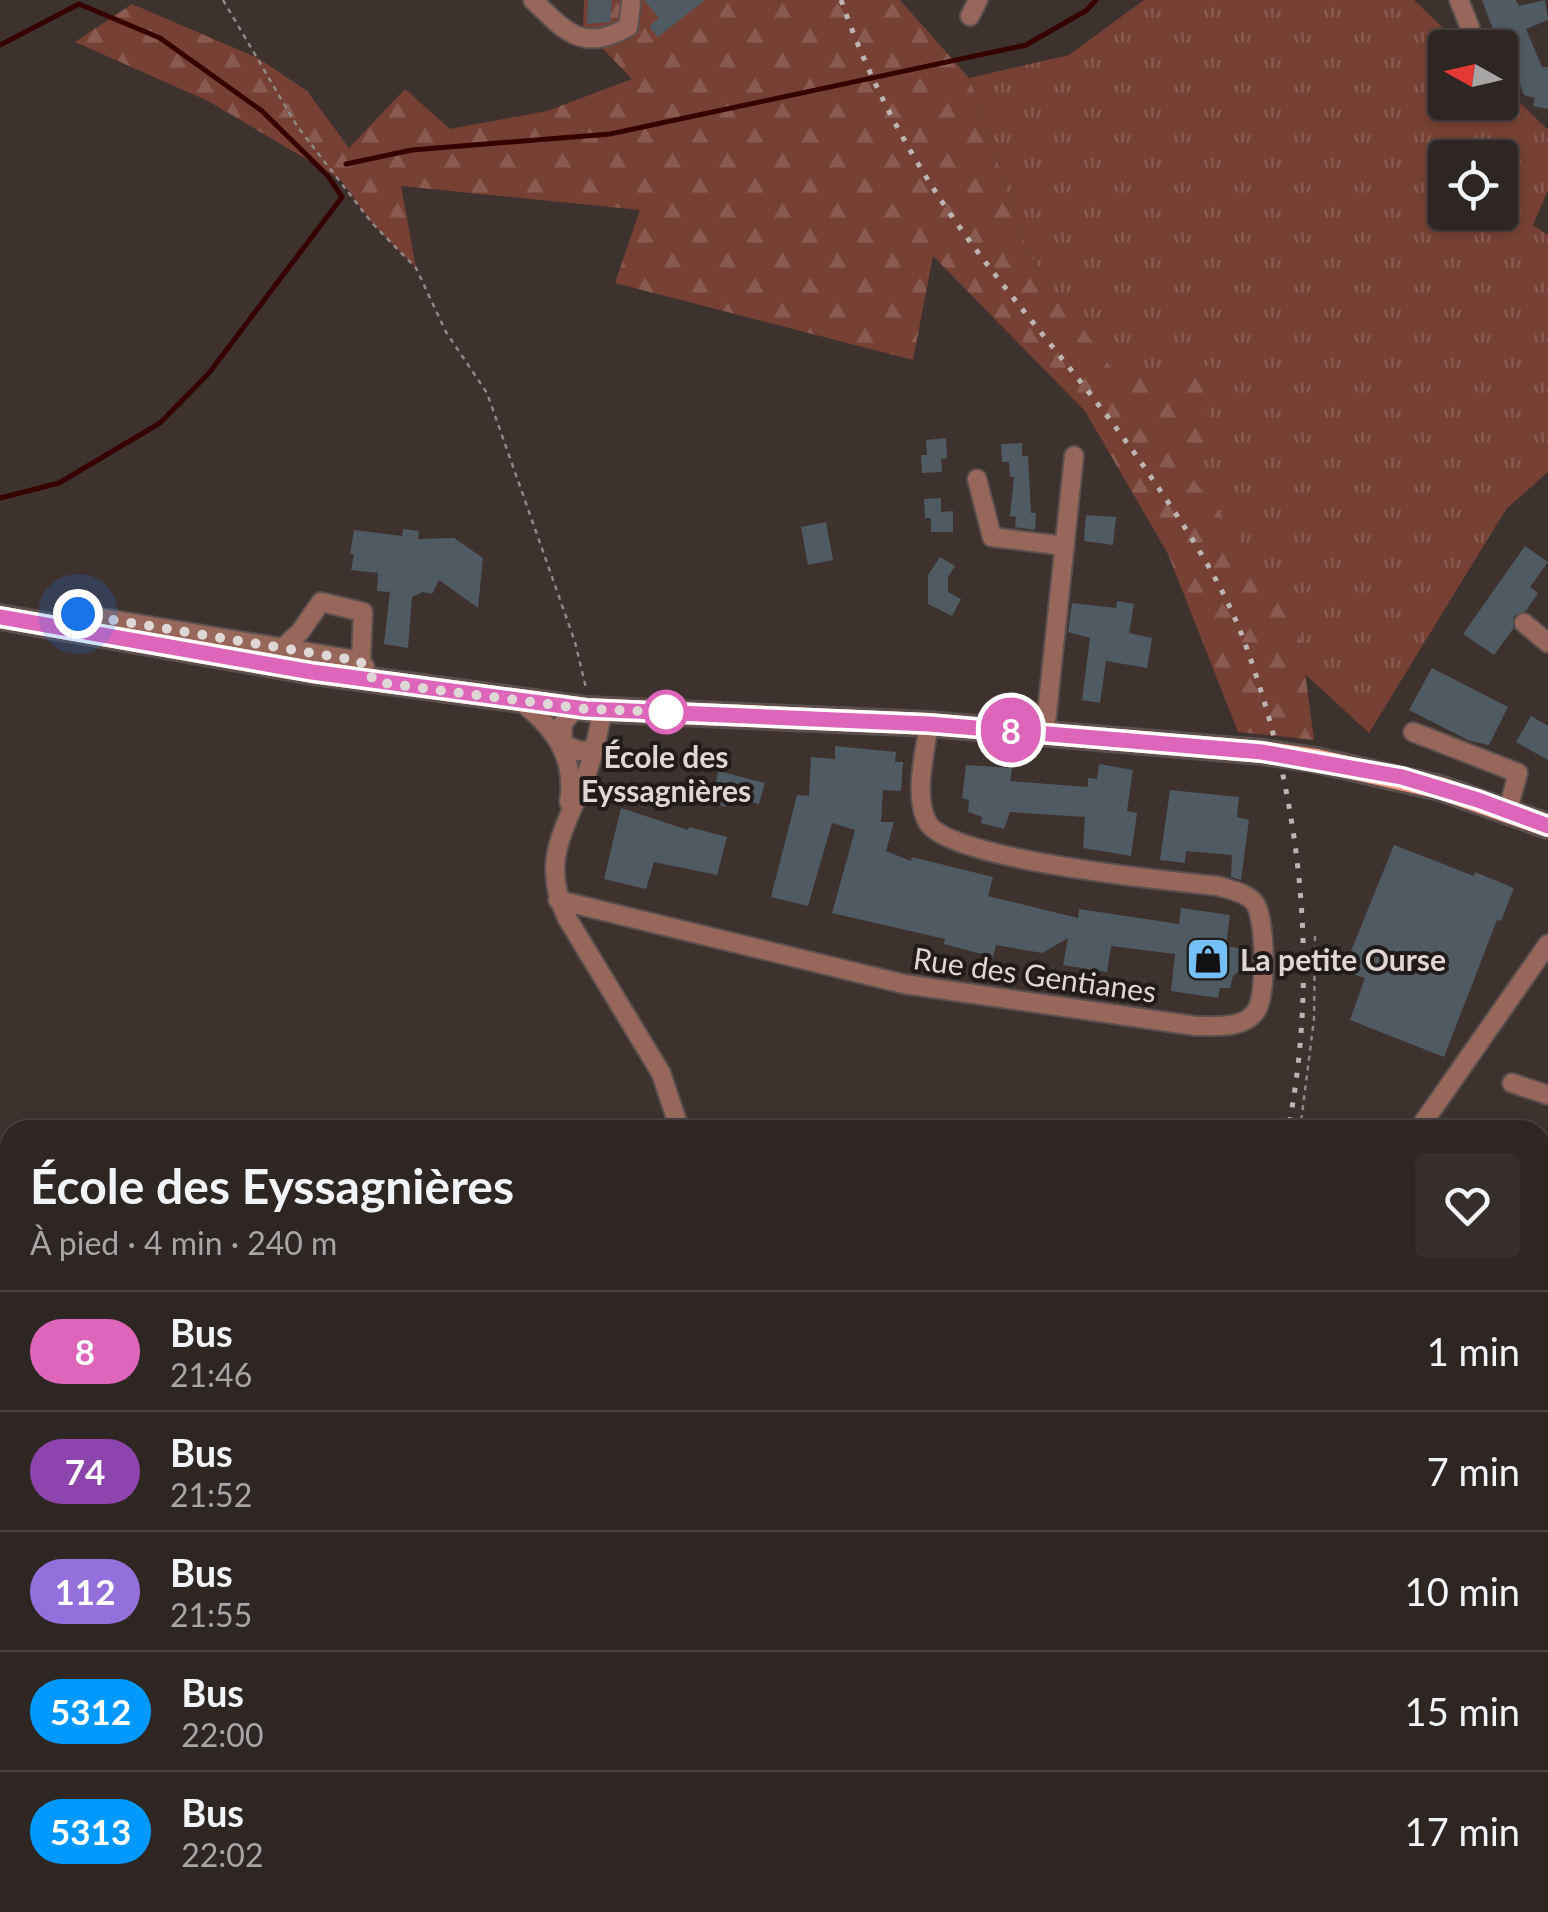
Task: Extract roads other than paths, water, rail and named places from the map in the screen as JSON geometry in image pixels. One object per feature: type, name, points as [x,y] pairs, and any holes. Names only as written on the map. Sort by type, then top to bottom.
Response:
[{"type":"main road","points":[[0,617],[274,657],[375,682],[520,702],[588,709],[929,724],[1262,752],[1402,777],[1548,826]]},
{"type":"street","points":[[533,0],[573,34],[588,41],[610,37],[628,27],[632,4]]},
{"type":"street","points":[[1460,0],[1470,28]]},
{"type":"street","points":[[1046,732],[1074,456]]},
{"type":"street","points":[[976,479],[992,537],[1064,546]]},
{"type":"street","points":[[274,657],[303,628],[321,602],[364,612],[360,661],[375,682]]},
{"type":"street","points":[[1524,623],[1548,643]]},
{"type":"street","points":[[274,657],[360,661]]},
{"type":"street","points":[[520,702],[546,723],[562,744],[571,769],[567,816],[552,872],[558,900],[661,1073],[677,1120]]},
{"type":"street","points":[[562,744],[563,723],[588,709],[593,750],[567,816]]},
{"type":"street","name":"Rue des Gentianes","points":[[558,900],[904,984],[1196,1026],[1243,1022],[1256,1012],[1262,994],[1262,931],[1253,900],[1218,886],[1079,870],[946,838],[927,821],[920,804],[929,724]]},
{"type":"street","points":[[1413,732],[1518,773],[1508,810]]},
{"type":"street","points":[[562,744],[580,751],[593,750]]},
{"type":"street","points":[[1425,1120],[1548,944]]},
{"type":"street","points":[[1512,1083],[1548,1095]]},
{"type":"waterway","points":[[346,164],[412,150],[610,134],[1026,45],[1087,10],[1096,0]]},
{"type":"waterway","points":[[0,45],[79,4],[160,38],[262,111],[328,176],[342,197],[209,373],[160,423],[59,483],[0,498]]},
{"type":"railway","points":[[841,0],[876,84],[934,190],[1149,474],[1213,574],[1243,638],[1279,758],[1299,881],[1303,1006],[1290,1120]]},
{"type":"place","name":"École des Eyssagnières","points":[[666,712]]},
{"type":"place","name":"La petite Ourse","points":[[1208,959]]}]
